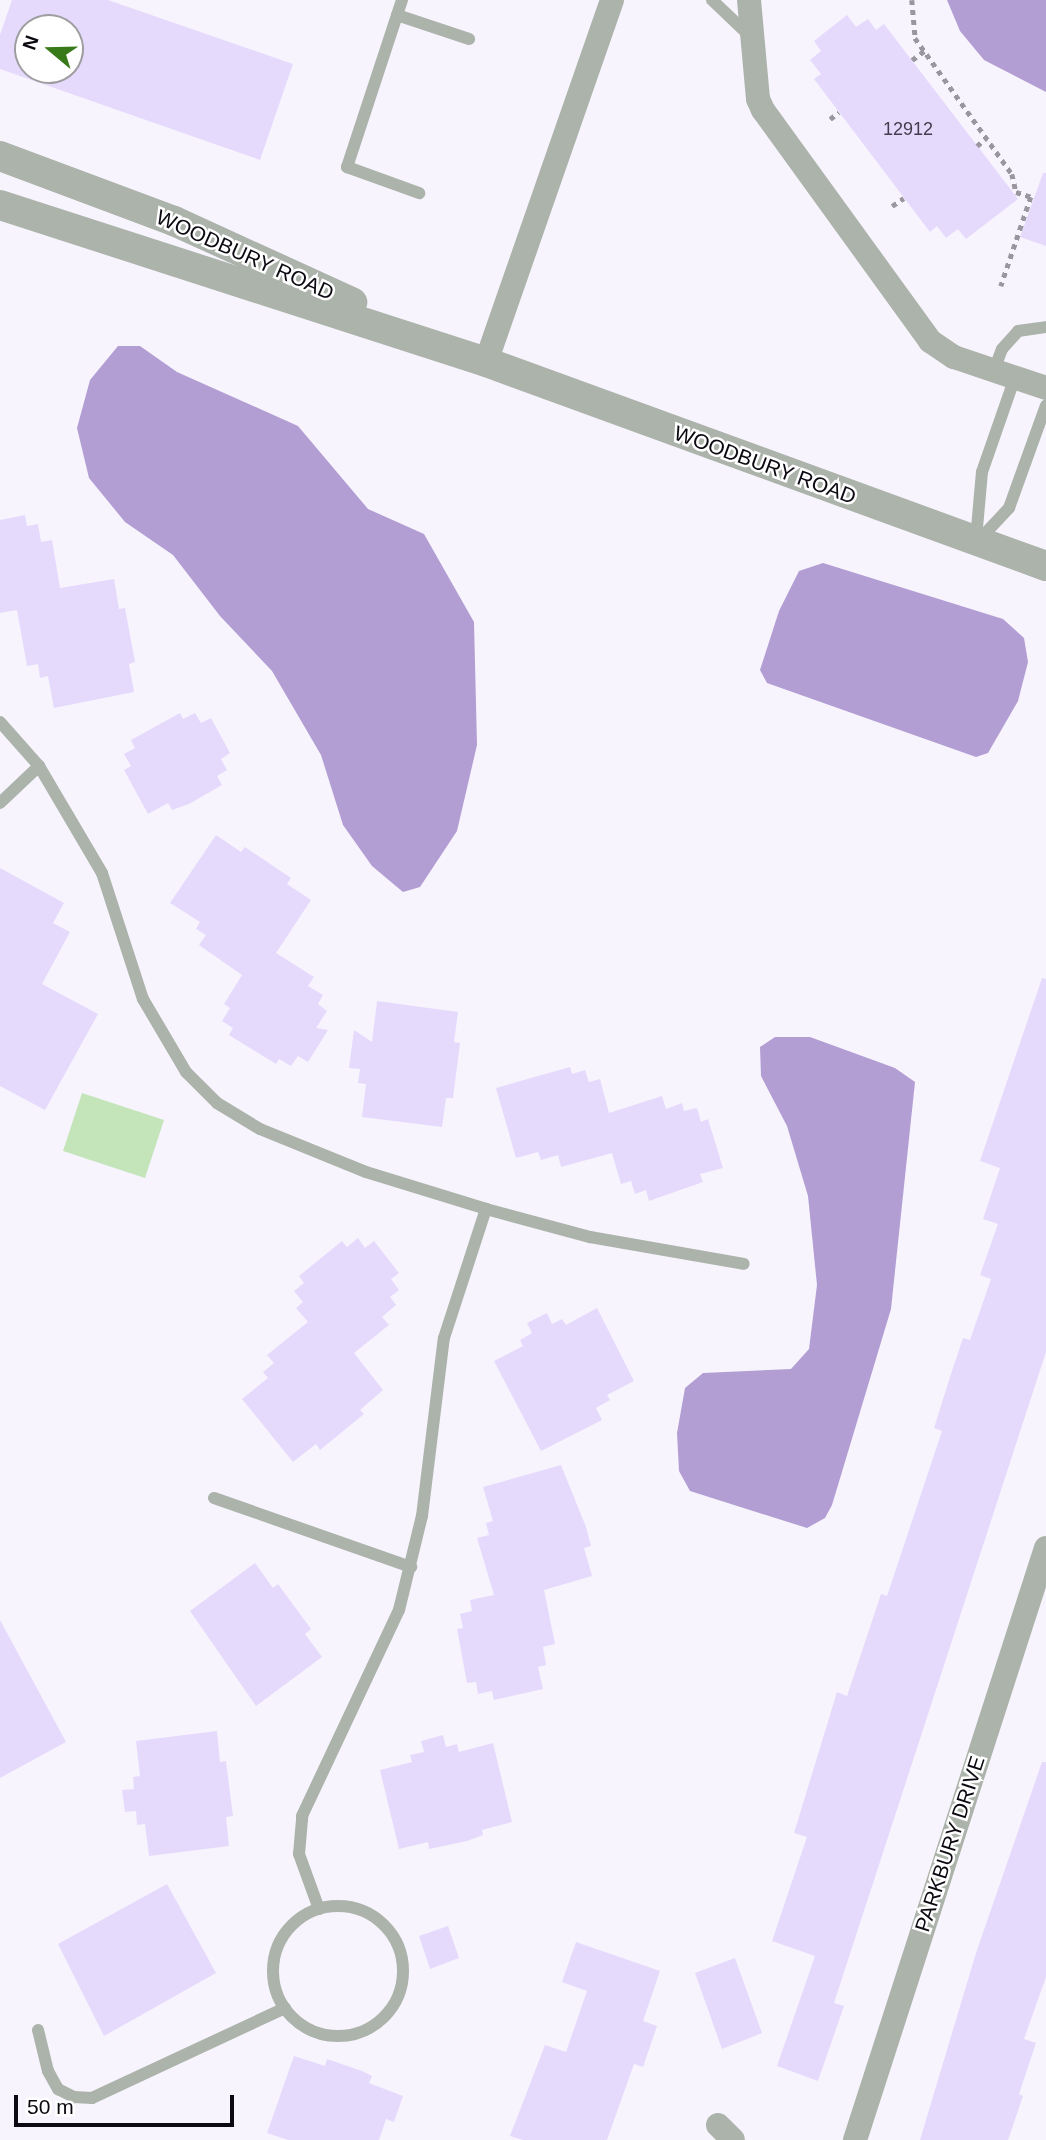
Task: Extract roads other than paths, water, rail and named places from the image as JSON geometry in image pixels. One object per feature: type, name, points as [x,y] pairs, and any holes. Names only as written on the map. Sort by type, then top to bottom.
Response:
[{"type":"street","points":[[749,0],[758,99],[770,122],[930,341],[954,357],[1046,388]]},
{"type":"street","points":[[486,362],[606,2]]},
{"type":"street","name":"WOODBURY ROAD","points":[[0,156],[174,221],[486,362]]},
{"type":"street","name":"WOODBURY ROAD","points":[[0,205],[486,362],[976,543],[1046,566]]},
{"type":"street","name":"PARKBURY DRIVE","points":[[855,2140],[1046,1548]]},
{"type":"lane","points":[[402,0],[347,167],[419,192]]},
{"type":"lane","points":[[712,0],[752,38]]},
{"type":"lane","points":[[397,15],[469,39]]},
{"type":"lane","points":[[976,543],[982,472],[1004,373],[1002,349],[1018,331],[1046,327]]},
{"type":"lane","points":[[976,543],[1009,508],[1046,405]]},
{"type":"lane","points":[[0,722],[39,766],[102,873],[143,999],[200,1089],[260,1129],[366,1172],[590,1237],[744,1264]]},
{"type":"lane","points":[[0,803],[39,766]]},
{"type":"lane","points":[[319,1909],[299,1854],[302,1816],[326,1758],[384,1649],[411,1567],[444,1338],[486,1209]]},
{"type":"lane","points":[[214,1498],[411,1567]]},
{"type":"lane","points":[[319,1909],[356,1909],[387,1929],[402,1964],[399,1992],[382,2018],[349,2035],[313,2031],[285,2008],[274,1983],[278,1945],[295,1923],[319,1909]]},
{"type":"lane","points":[[37,2030],[48,2071],[58,2089],[74,2097],[92,2098],[285,2008]]}]
